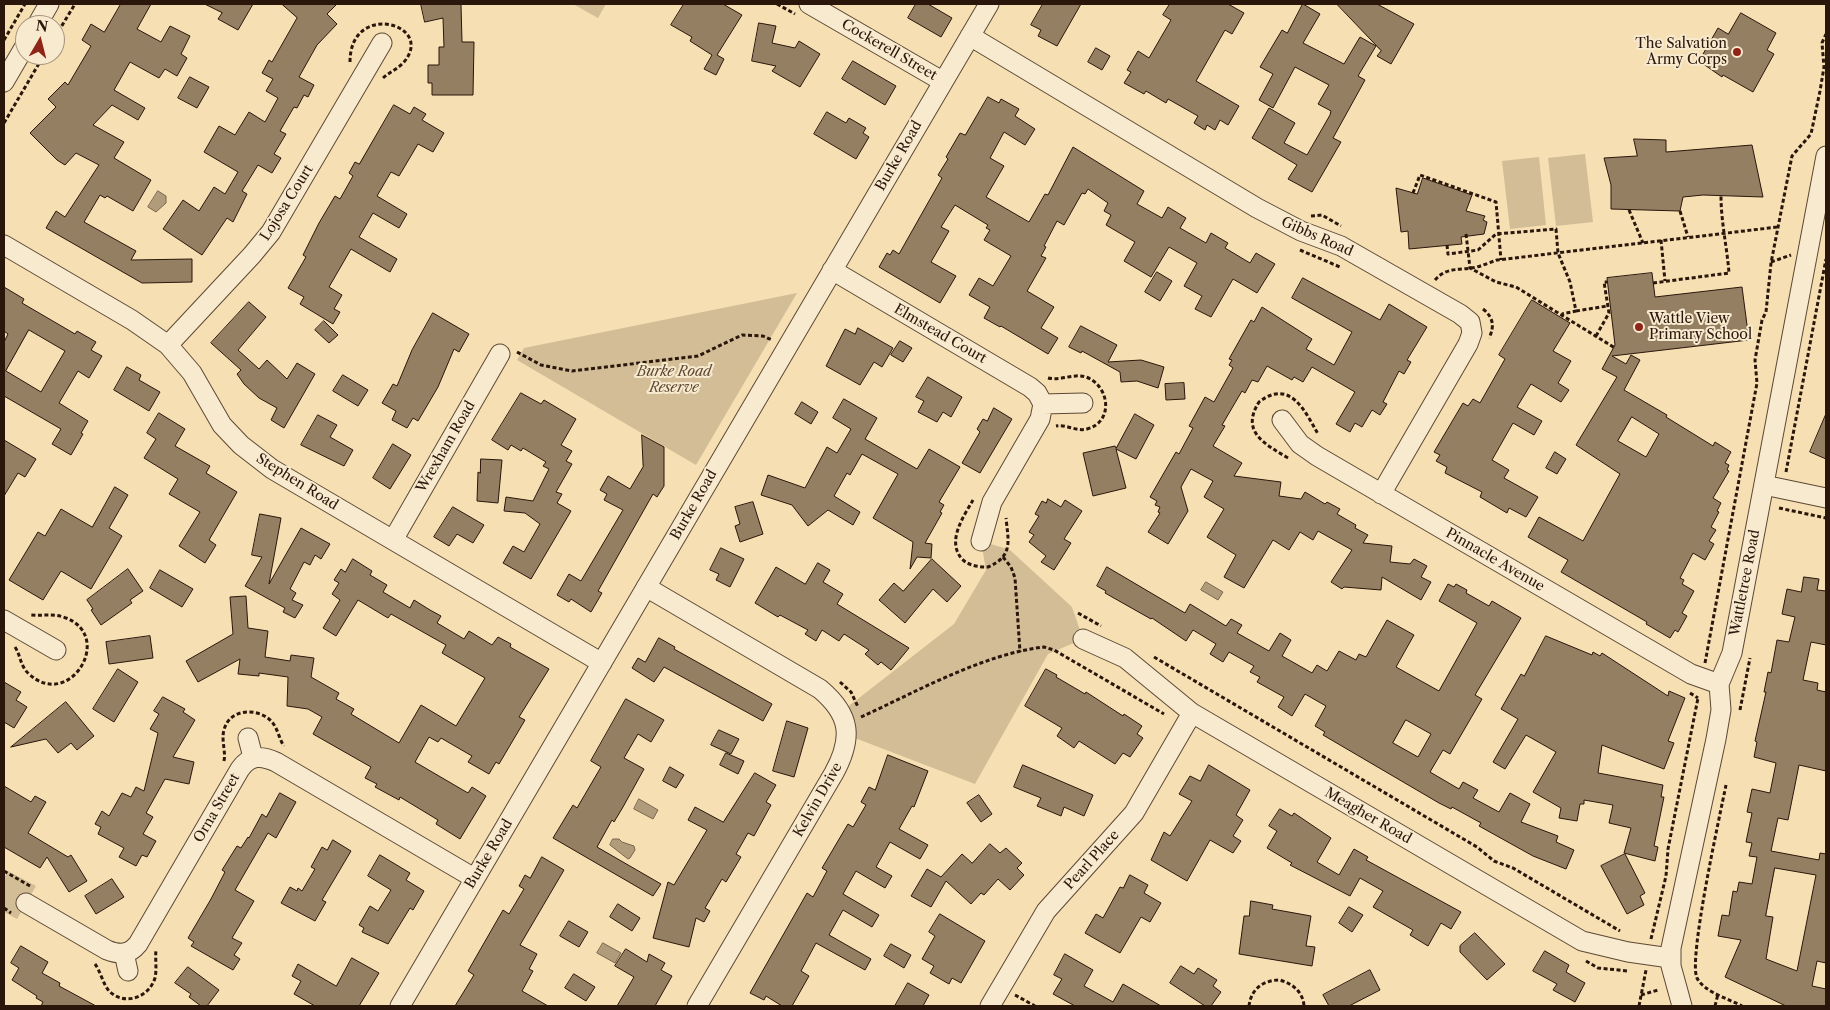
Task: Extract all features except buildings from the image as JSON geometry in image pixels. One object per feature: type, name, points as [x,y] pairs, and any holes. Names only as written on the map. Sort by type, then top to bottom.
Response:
[{"type":"street","points":[[43,15],[50,4]]},
{"type":"street","name":"Cockerell Street","points":[[809,4],[942,81]]},
{"type":"street","name":"Burke Road","points":[[400,1006],[989,4]]},
{"type":"street","name":"Gibbs Road","points":[[970,36],[1274,217],[1301,231],[1341,246],[1460,314],[1470,322],[1472,333],[1468,344],[1381,494]]},
{"type":"street","name":"Lojosa Court","points":[[168,345],[252,255],[270,232],[382,43]]},
{"type":"street","points":[[4,82],[15,63]]},
{"type":"street","name":"Wattletree Road","points":[[1682,1006],[1670,958],[1720,715],[1719,684],[1732,653],[1826,156]]},
{"type":"street","name":"Stephen Road","points":[[4,245],[138,324],[168,345],[192,373],[222,425],[241,445],[272,469],[602,663]]},
{"type":"street","name":"Elmstead Court","points":[[832,270],[1030,387],[1037,393],[1043,404]]},
{"type":"street","name":"Wrexham Road","points":[[392,540],[506,357]]},
{"type":"street","points":[[981,541],[992,502],[1040,419],[1043,404],[1083,403]]},
{"type":"street","name":"Pinnacle Avenue","points":[[1282,420],[1300,444],[1309,451],[1691,674],[1719,684]]},
{"type":"street","points":[[1764,485],[1826,498]]},
{"type":"street","name":"Kelvin Drive","points":[[646,587],[820,689],[838,708],[846,729],[846,748],[834,773],[697,1006]]},
{"type":"street","points":[[4,620],[56,650]]},
{"type":"street","name":"Meagher Road","points":[[1083,639],[1125,658],[1192,713],[1582,941],[1628,952],[1670,958]]},
{"type":"street","name":"Pearl Place","points":[[1000,1002],[1046,910],[1134,813],[1192,713]]},
{"type":"street","points":[[248,738],[254,758],[266,758],[276,762],[474,878]]},
{"type":"street","name":"Orna Street","points":[[26,903],[126,962],[240,768],[244,763],[254,758]]},
{"type":"path","points":[[4,40],[25,4]]},
{"type":"path","points":[[65,20],[75,4]]},
{"type":"path","points":[[1706,660],[1757,383],[1755,360],[1762,320],[1766,312],[1770,263],[1792,156],[1811,134],[1824,68],[1822,43],[1826,34]]},
{"type":"path","points":[[4,123],[38,65]]},
{"type":"path","points":[[1414,193],[1420,175],[1496,202],[1501,260]]},
{"type":"path","points":[[1653,282],[1729,273],[1725,233],[1722,224],[1721,196]]},
{"type":"path","points":[[1629,210],[1643,243]]},
{"type":"path","points":[[1680,211],[1688,237]]},
{"type":"path","points":[[1435,281],[1443,273],[1451,270],[1470,268],[1501,260],[1778,227]]},
{"type":"path","points":[[1447,245],[1448,254],[1468,252],[1478,250],[1499,233],[1556,229],[1558,253],[1570,282],[1576,311]]},
{"type":"path","points":[[1466,234],[1470,268]]},
{"type":"path","points":[[1661,240],[1665,281]]},
{"type":"path","points":[[1770,263],[1795,254]]},
{"type":"path","points":[[1785,476],[1826,259]]},
{"type":"path","points":[[1470,268],[1496,282],[1516,287],[1615,348]]},
{"type":"path","points":[[1596,336],[1609,314],[1604,282],[1607,282]]},
{"type":"path","points":[[1562,314],[1608,306]]},
{"type":"path","points":[[506,357],[517,351],[541,365],[572,370],[698,356],[742,335],[763,336],[772,340]]},
{"type":"path","points":[[1779,508],[1826,518]]},
{"type":"path","points":[[1003,557],[1011,567],[1016,578],[1020,652]]},
{"type":"path","points":[[1078,613],[1106,630]]},
{"type":"path","points":[[861,717],[936,682],[1020,652],[1044,647],[1054,650],[1170,718]]},
{"type":"path","points":[[1147,654],[1477,847],[1494,861],[1513,868],[1621,932]]},
{"type":"path","points":[[836,679],[855,698],[862,725]]},
{"type":"path","points":[[1643,937],[1652,937],[1666,876],[1668,849],[1698,698]]},
{"type":"path","points":[[224,764],[224,728],[230,718],[241,713],[256,712],[268,717],[287,749]]},
{"type":"path","points":[[1639,1006],[1646,972]]},
{"type":"path","points":[[1697,978],[1704,987],[1742,1006]]},
{"type":"path","points":[[1249,1006],[1252,996],[1259,986],[1274,980],[1288,982],[1294,987],[1300,994],[1304,1006]]},
{"type":"path","points":[[1641,995],[1658,990]]},
{"type":"path","points":[[1715,1006],[1718,994]]},
{"type":"path","points":[[1000,1002],[1035,1006]]},
{"type":"green space","points":[[573,4],[606,4],[598,18]]},
{"type":"green space","points":[[1585,154],[1593,222],[1556,226],[1548,158]]},
{"type":"green space","points":[[1539,157],[1546,225],[1510,229],[1502,161]]},
{"type":"green space","name":"Burke Road Reserve","points":[[797,293],[696,465],[517,360],[524,348]]},
{"type":"green space","points":[[981,541],[1010,550],[1072,607],[1083,639],[1048,654],[975,784],[847,735],[841,712],[954,624],[986,570]]},
{"type":"green space","points":[[8,871],[36,886],[17,919],[4,912],[4,878]]},
{"type":"shaded area","points":[[158,191],[166,196],[166,203],[156,212],[148,207]]},
{"type":"shaded area","points":[[1206,582],[1223,592],[1218,600],[1201,590]]},
{"type":"shaded area","points":[[639,799],[658,810],[653,819],[634,809]]},
{"type":"shaded area","points":[[613,839],[619,839],[634,846],[635,850],[630,858],[628,859],[610,845]]},
{"type":"shaded area","points":[[603,943],[621,953],[615,963],[597,953]]},
{"type":"place","name":"The Salvation Army Corps","points":[[1737,52]]},
{"type":"place","name":"Wattle View Primary School","points":[[1639,327]]}]
